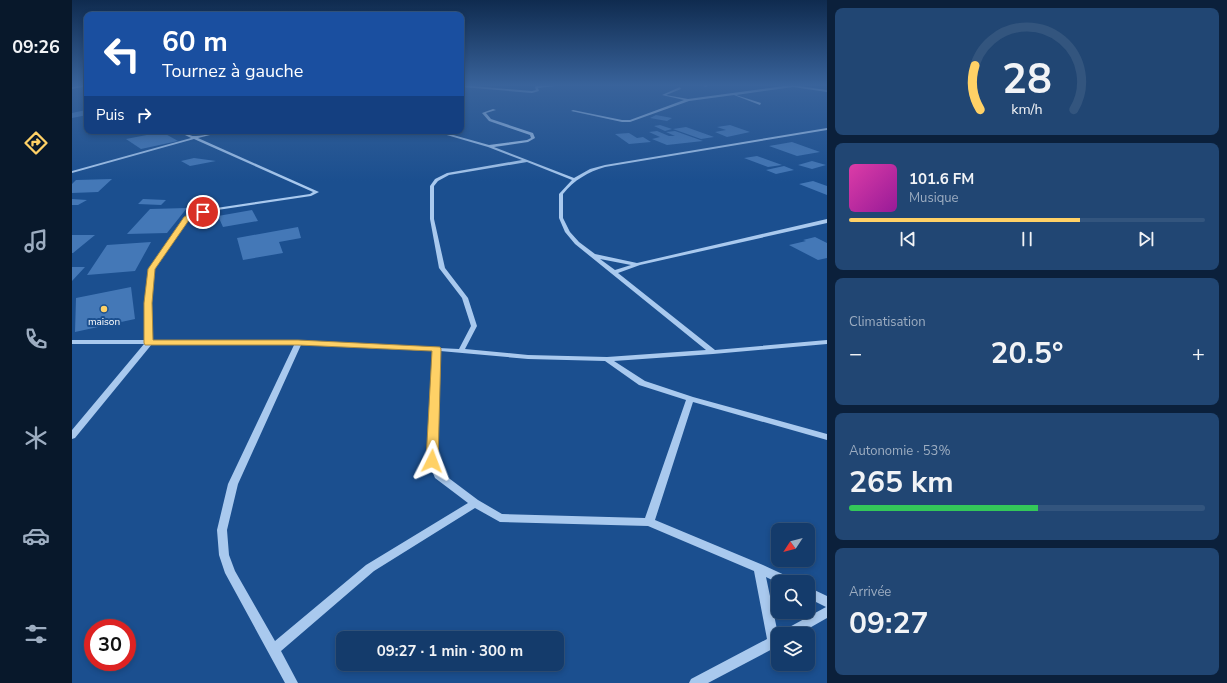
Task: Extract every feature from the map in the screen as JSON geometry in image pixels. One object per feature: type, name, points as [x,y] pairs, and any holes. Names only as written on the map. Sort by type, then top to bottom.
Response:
[{"type":"street","points":[[487,117],[490,120],[532,134],[534,138],[528,141],[489,146]]},
{"type":"street","points":[[602,117],[630,121],[641,117]]},
{"type":"street","points":[[713,352],[577,243],[568,232],[561,218],[561,194],[574,179],[605,166],[827,129]]},
{"type":"street","points":[[72,436],[149,343],[148,303],[152,269],[189,216],[203,212],[311,195],[317,192],[185,134]]},
{"type":"street","points":[[72,172],[211,134]]},
{"type":"street","points":[[446,134],[489,146],[574,179]]},
{"type":"street","points":[[461,351],[474,326],[465,298],[442,268],[432,219],[432,186],[440,178],[448,174],[526,161]]},
{"type":"street","points":[[615,272],[638,264],[827,221]]},
{"type":"street","points":[[594,256],[638,264]]},
{"type":"street","points":[[72,342],[298,343],[437,349],[528,357],[607,359],[827,342]]},
{"type":"street","points":[[292,683],[274,648],[230,573],[224,555],[222,530],[233,484],[298,343]]},
{"type":"street","points":[[437,349],[432,461],[438,475],[475,503],[500,518],[650,522],[773,575]]},
{"type":"street","points":[[607,359],[642,383],[690,399],[827,437]]},
{"type":"street","points":[[650,522],[690,399]]},
{"type":"street","points":[[274,648],[370,568],[475,503]]},
{"type":"street","points":[[759,568],[773,627]]},
{"type":"street","points":[[815,596],[827,602]]},
{"type":"street","points":[[800,627],[827,612]]},
{"type":"street","points":[[695,683],[771,643]]},
{"type":"building","points":[[666,117],[672,118],[667,121],[650,118]]},
{"type":"building","points":[[660,125],[672,129],[665,131],[654,126]]},
{"type":"building","points":[[730,125],[750,132],[727,137],[715,132],[726,130],[717,127]]},
{"type":"building","points":[[686,127],[714,137],[701,139],[673,129]]},
{"type":"building","points":[[657,131],[669,136],[675,136],[666,132],[675,131],[703,141],[667,145],[652,139],[660,137],[649,132]]},
{"type":"building","points":[[629,133],[637,138],[643,137],[651,142],[629,144],[615,134]]},
{"type":"building","points":[[152,134],[166,134],[178,141],[141,149],[126,139]]},
{"type":"building","points":[[792,142],[820,152],[797,156],[769,146]]},
{"type":"building","points":[[757,156],[782,165],[768,167],[744,158]]},
{"type":"building","points":[[194,158],[216,161],[190,166],[181,161]]},
{"type":"building","points":[[812,161],[826,165],[812,169],[798,165]]},
{"type":"building","points":[[784,166],[794,170],[776,174],[766,170]]},
{"type":"building","points":[[112,179],[98,192],[72,193],[72,184],[76,180]]},
{"type":"building","points":[[813,181],[827,186],[827,195],[799,184]]},
{"type":"building","points":[[72,199],[87,200],[78,205],[72,205]]},
{"type":"building","points":[[143,199],[166,200],[161,205],[138,204]]},
{"type":"building","points":[[187,208],[167,233],[127,234],[150,209]]},
{"type":"building","points":[[252,210],[258,221],[223,227],[218,216]]},
{"type":"building","points":[[298,227],[301,238],[279,242],[283,253],[243,260],[237,238]]},
{"type":"building","points":[[72,235],[95,235],[72,253]]},
{"type":"building","points":[[815,237],[827,243],[827,258],[818,260],[789,245],[806,241],[803,240]]},
{"type":"building","points":[[151,242],[135,271],[87,275],[107,245]]},
{"type":"building","points":[[72,267],[85,267],[72,281]]},
{"type":"building","name":"maison","points":[[131,287],[135,319],[75,332],[76,298]]},
{"type":"place","name":"maison","points":[[104,309]]},
{"type":"route","points":[[203,212],[193,214],[186,218],[152,269],[150,274],[148,303],[149,343],[298,343],[437,349],[432,461]]}]
